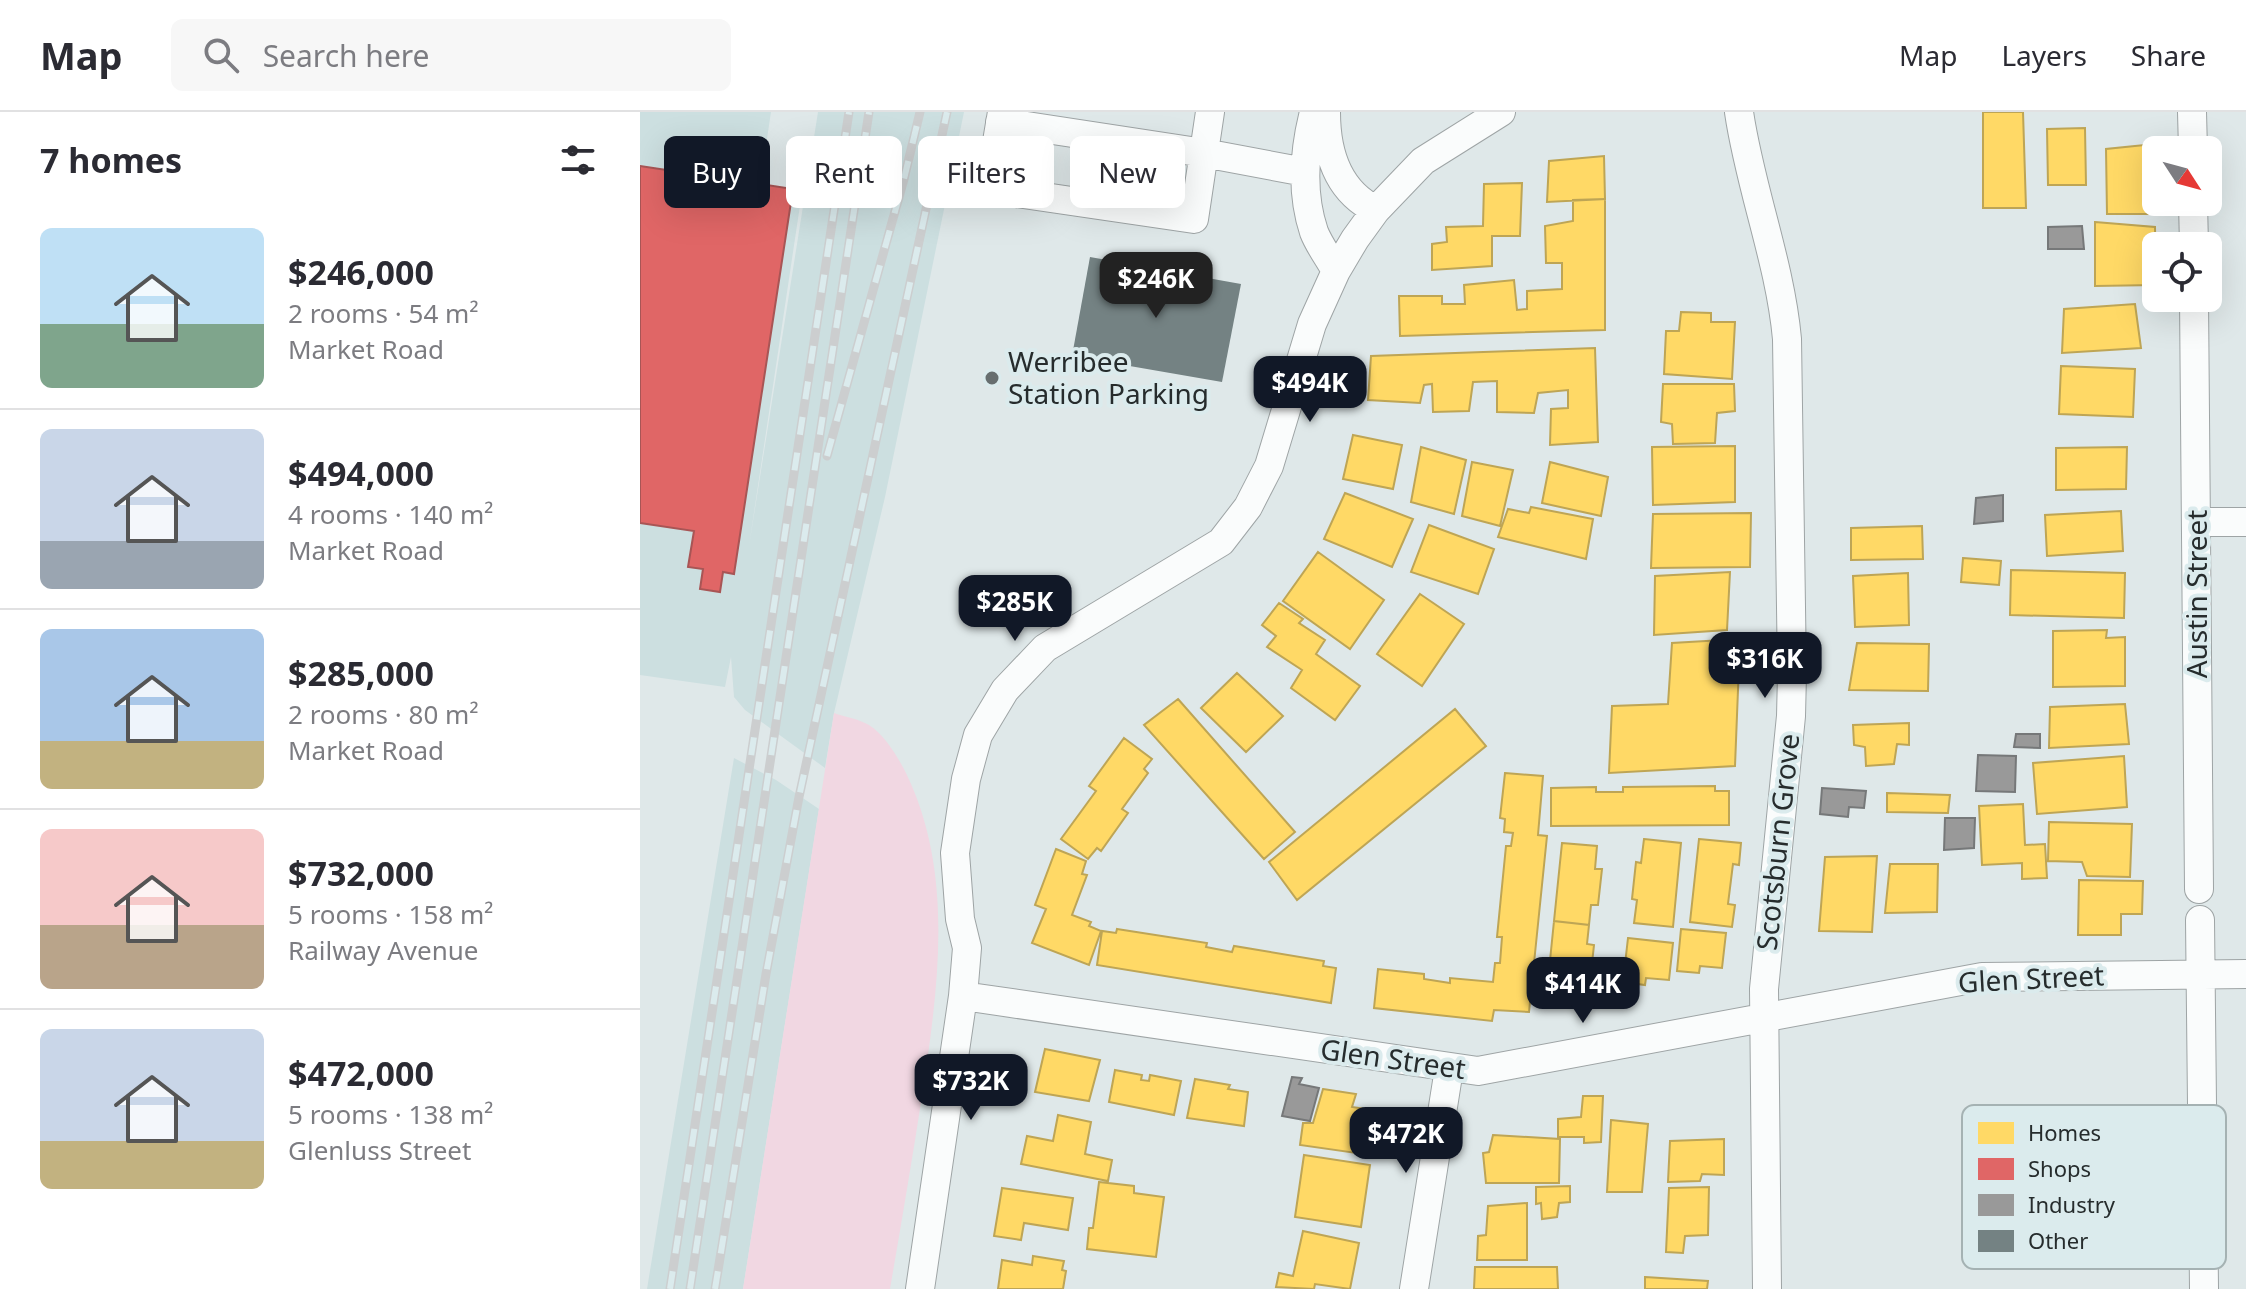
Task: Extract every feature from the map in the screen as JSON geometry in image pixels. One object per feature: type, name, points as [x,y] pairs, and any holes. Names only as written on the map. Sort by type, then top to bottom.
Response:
[{"type":"street","points":[[1210,112],[1204,153],[1194,219],[989,189],[1001,117],[1204,153],[1305,172]]},
{"type":"street","points":[[1314,112],[1308,134],[1306,197],[1315,234],[1336,271]]},
{"type":"street","points":[[1326,112],[1326,136],[1339,175],[1351,194],[1376,210]]},
{"type":"street","points":[[920,1289],[963,996],[967,948],[960,919],[955,853],[966,779],[978,735],[1005,690],[1045,648],[1221,542],[1248,507],[1269,466],[1312,324],[1336,271],[1376,210],[1423,161],[1501,112]]},
{"type":"street","name":"Scotsburn Grove","points":[[1739,112],[1746,156],[1781,297],[1787,339],[1791,702],[1764,989],[1767,1289]]},
{"type":"street","points":[[2192,112],[2193,136]]},
{"type":"street","name":"Austin Street","points":[[2194,312],[2199,889]]},
{"type":"street","points":[[2197,522],[2246,522]]},
{"type":"street","points":[[2200,920],[2202,1105]]},
{"type":"street","name":"Glen Street","points":[[963,996],[1478,1071],[1982,977],[2246,974]]},
{"type":"street","points":[[1414,1289],[1449,1069]]},
{"type":"street","points":[[2204,1269],[2204,1289]]},
{"type":"shaded area","points":[[640,112],[771,112],[767,136],[664,136],[664,208],[770,208],[770,187],[786,189],[786,208],[800,208],[749,546],[803,208],[902,208],[902,136],[814,136],[818,112],[964,112],[959,136],[918,136],[918,208],[944,208],[885,497],[834,713],[825,768],[745,710],[734,697],[731,657],[725,687],[640,675]]},
{"type":"shaded area","points":[[834,713],[869,725],[890,746],[906,773],[921,811],[931,851],[937,891],[937,973],[918,1120],[890,1289],[743,1289]]},
{"type":"shaded area","points":[[734,758],[776,780],[819,809],[743,1289],[647,1289]]},
{"type":"building: Homes","points":[[1983,112],[2023,112],[2026,208],[1983,208]]},
{"type":"building: Homes","points":[[2085,128],[2086,185],[2048,185],[2047,129]]},
{"type":"building: Homes","points":[[2142,145],[2142,214],[2107,214],[2106,149]]},
{"type":"building: Homes","points":[[1604,156],[1605,199],[1547,202],[1549,161]]},
{"type":"building: Homes","points":[[1522,183],[1520,236],[1492,236],[1492,266],[1432,270],[1432,244],[1447,242],[1446,227],[1483,226],[1484,184]]},
{"type":"building: Homes","points":[[1605,199],[1605,330],[1400,336],[1399,296],[1442,296],[1442,304],[1465,304],[1464,285],[1514,280],[1517,310],[1527,309],[1527,291],[1562,289],[1562,263],[1546,263],[1545,226],[1573,221],[1573,200]]},
{"type":"building: Homes","points":[[2095,222],[2155,227],[2155,232],[2142,232],[2142,285],[2095,286]]},
{"type":"building: Homes","points":[[2135,304],[2141,348],[2062,353],[2064,309]]},
{"type":"building: Homes","points":[[1681,312],[1711,313],[1711,322],[1735,322],[1732,379],[1664,374],[1666,331],[1679,331]]},
{"type":"building: Homes","points":[[1595,348],[1598,442],[1550,445],[1551,409],[1568,408],[1568,390],[1538,393],[1534,413],[1497,412],[1497,381],[1473,382],[1469,411],[1433,412],[1432,384],[1424,385],[1420,403],[1368,400],[1371,356]]},
{"type":"building: Homes","points":[[2061,366],[2135,369],[2133,417],[2059,414]]},
{"type":"building: Homes","points":[[1663,384],[1734,384],[1735,411],[1717,413],[1715,443],[1673,444],[1672,424],[1661,422]]},
{"type":"building: Homes","points":[[1353,435],[1402,445],[1393,489],[1343,479]]},
{"type":"building: Homes","points":[[1735,446],[1735,502],[1653,505],[1652,447]]},
{"type":"building: Homes","points":[[1421,447],[1466,460],[1454,514],[1411,502]]},
{"type":"building: Homes","points":[[2127,447],[2126,489],[2056,490],[2056,448]]},
{"type":"building: Homes","points":[[1472,462],[1513,470],[1500,526],[1462,516]]},
{"type":"building: Homes","points":[[1550,462],[1608,477],[1601,516],[1542,503]]},
{"type":"building: Homes","points":[[1345,493],[1413,519],[1392,567],[1324,539]]},
{"type":"building: Homes","points":[[1531,507],[1593,519],[1586,559],[1498,537],[1508,509],[1529,513]]},
{"type":"building: Homes","points":[[2121,511],[2123,551],[2047,556],[2045,515]]},
{"type":"building: Homes","points":[[1751,513],[1750,567],[1651,568],[1653,514]]},
{"type":"building: Homes","points":[[1429,525],[1494,549],[1478,594],[1411,572]]},
{"type":"building: Homes","points":[[1922,526],[1923,559],[1851,560],[1851,528]]},
{"type":"building: Homes","points":[[1318,552],[1384,600],[1350,649],[1283,601]]},
{"type":"building: Homes","points":[[1963,558],[2001,561],[1999,585],[1961,582]]},
{"type":"building: Homes","points":[[2011,570],[2125,573],[2124,618],[2010,615]]},
{"type":"building: Homes","points":[[1730,572],[1727,630],[1654,635],[1655,576]]},
{"type":"building: Homes","points":[[1908,573],[1909,625],[1855,627],[1853,576]]},
{"type":"building: Homes","points":[[1420,594],[1464,624],[1422,686],[1377,654]]},
{"type":"building: Homes","points":[[1279,603],[1303,619],[1299,623],[1325,640],[1316,654],[1360,686],[1335,720],[1291,688],[1302,670],[1267,647],[1276,636],[1262,625]]},
{"type":"building: Homes","points":[[2107,630],[2106,638],[2125,637],[2125,686],[2053,687],[2053,631]]},
{"type":"building: Homes","points":[[1740,639],[1735,766],[1609,773],[1612,706],[1668,704],[1672,643]]},
{"type":"building: Homes","points":[[1857,643],[1929,644],[1928,691],[1849,690]]},
{"type":"building: Homes","points":[[1237,673],[1283,716],[1246,752],[1201,708]]},
{"type":"building: Homes","points":[[1178,699],[1295,832],[1264,859],[1144,725]]},
{"type":"building: Homes","points":[[2125,704],[2129,744],[2049,748],[2050,707]]},
{"type":"building: Homes","points":[[1455,709],[1486,746],[1297,900],[1269,862]]},
{"type":"building: Homes","points":[[1909,723],[1909,745],[1897,744],[1894,764],[1866,766],[1865,747],[1854,745],[1853,725]]},
{"type":"building: Homes","points":[[1124,738],[1152,759],[1144,769],[1148,773],[1122,809],[1128,813],[1101,851],[1097,848],[1088,859],[1061,839],[1096,791],[1089,786]]},
{"type":"building: Homes","points":[[2124,756],[2127,807],[2037,814],[2033,763]]},
{"type":"building: Homes","points":[[1505,773],[1543,776],[1538,835],[1547,836],[1529,1012],[1494,1010],[1492,1021],[1374,1008],[1378,969],[1424,974],[1424,979],[1450,983],[1450,978],[1493,982],[1495,963],[1500,963],[1502,937],[1497,937],[1506,846],[1511,846],[1513,833],[1504,832],[1505,819],[1500,818]]},
{"type":"building: Homes","points":[[1715,786],[1715,791],[1729,791],[1729,825],[1551,826],[1551,788],[1596,787],[1596,792],[1623,792],[1623,787]]},
{"type":"building: Homes","points":[[1887,793],[1950,795],[1948,813],[1887,812]]},
{"type":"building: Homes","points":[[2023,804],[2025,845],[2045,844],[2047,878],[2022,879],[2022,863],[1982,865],[1979,806]]},
{"type":"building: Homes","points":[[2049,822],[2132,824],[2130,877],[2087,876],[2082,862],[2048,861]]},
{"type":"building: Homes","points":[[1644,839],[1681,843],[1673,927],[1634,923],[1637,900],[1632,899],[1636,862],[1641,863]]},
{"type":"building: Homes","points":[[1699,839],[1741,843],[1739,865],[1733,864],[1728,904],[1735,905],[1732,927],[1690,922]]},
{"type":"building: Homes","points":[[1562,843],[1597,846],[1595,869],[1602,869],[1598,905],[1591,905],[1589,925],[1554,921]]},
{"type":"building: Homes","points":[[1056,849],[1086,861],[1082,874],[1087,875],[1072,915],[1091,922],[1089,926],[1101,931],[1089,965],[1032,943],[1046,909],[1035,905]]},
{"type":"building: Homes","points":[[1877,856],[1872,932],[1819,931],[1825,857]]},
{"type":"building: Homes","points":[[1890,864],[1938,864],[1937,912],[1885,913]]},
{"type":"building: Homes","points":[[2079,880],[2143,881],[2142,914],[2121,914],[2121,935],[2078,935]]},
{"type":"building: Homes","points":[[1554,921],[1589,925],[1587,944],[1594,945],[1590,981],[1584,980],[1581,1003],[1546,1000]]},
{"type":"building: Homes","points":[[1117,929],[1207,943],[1206,947],[1232,952],[1234,946],[1324,961],[1323,966],[1336,968],[1331,1003],[1097,965],[1102,931],[1116,933]]},
{"type":"building: Homes","points":[[1681,929],[1726,933],[1722,968],[1700,966],[1699,973],[1677,971]]},
{"type":"building: Homes","points":[[1628,938],[1673,943],[1669,980],[1646,978],[1645,985],[1623,982]]},
{"type":"building: Homes","points":[[1045,1049],[1100,1060],[1089,1101],[1035,1092]]},
{"type":"building: Homes","points":[[1115,1070],[1142,1075],[1141,1080],[1149,1081],[1150,1075],[1181,1081],[1174,1115],[1109,1102]]},
{"type":"building: Homes","points":[[1195,1079],[1230,1085],[1228,1089],[1248,1092],[1244,1126],[1187,1118]]},
{"type":"building: Homes","points":[[1323,1089],[1356,1094],[1352,1107],[1380,1111],[1370,1155],[1300,1145],[1303,1123],[1313,1123]]},
{"type":"building: Homes","points":[[1583,1096],[1603,1096],[1601,1142],[1584,1143],[1584,1137],[1558,1137],[1558,1119],[1581,1117]]},
{"type":"building: Homes","points":[[1058,1115],[1091,1122],[1085,1154],[1112,1160],[1108,1181],[1021,1164],[1027,1136],[1053,1141]]},
{"type":"building: Homes","points":[[1611,1120],[1648,1124],[1642,1192],[1607,1192]]},
{"type":"building: Homes","points":[[1493,1135],[1560,1139],[1559,1183],[1486,1183],[1483,1153],[1489,1152]]},
{"type":"building: Homes","points":[[1724,1139],[1724,1175],[1702,1174],[1700,1181],[1668,1182],[1670,1141]]},
{"type":"building: Homes","points":[[1304,1155],[1370,1165],[1361,1227],[1295,1217]]},
{"type":"building: Homes","points":[[1099,1182],[1134,1186],[1134,1193],[1164,1197],[1156,1257],[1087,1249]]},
{"type":"building: Homes","points":[[1570,1186],[1570,1202],[1559,1203],[1557,1217],[1542,1219],[1541,1203],[1536,1204],[1536,1187]]},
{"type":"building: Homes","points":[[1709,1187],[1708,1235],[1685,1236],[1683,1253],[1666,1252],[1669,1188]]},
{"type":"building: Homes","points":[[1002,1188],[1073,1198],[1068,1230],[1024,1223],[1021,1240],[994,1236]]},
{"type":"building: Homes","points":[[1527,1203],[1527,1260],[1477,1260],[1478,1236],[1486,1235],[1488,1206]]},
{"type":"building: Homes","points":[[1303,1231],[1359,1243],[1350,1289],[1315,1284],[1314,1289],[1276,1287],[1279,1273],[1293,1276]]},
{"type":"building: Homes","points":[[1033,1256],[1064,1261],[1063,1289],[998,1289],[1002,1260],[1032,1265]]},
{"type":"building: Homes","points":[[1475,1267],[1557,1267],[1558,1289],[1474,1289]]},
{"type":"building: Homes","points":[[1645,1277],[1708,1281],[1707,1289],[1645,1289]]},
{"type":"building: Shops","points":[[640,166],[664,170],[664,208],[770,208],[770,186],[786,188],[786,208],[790,208],[734,574],[723,572],[720,592],[700,589],[703,569],[688,567],[694,531],[640,523]]},
{"type":"building: Industry","points":[[2082,226],[2084,249],[2048,249],[2048,227]]},
{"type":"building: Industry","points":[[2003,495],[2003,521],[1974,524],[1976,498]]},
{"type":"building: Industry","points":[[2016,734],[2040,734],[2040,748],[2014,747]]},
{"type":"building: Industry","points":[[1978,755],[2016,756],[2015,792],[1976,791]]},
{"type":"building: Industry","points":[[1822,788],[1866,791],[1864,808],[1849,807],[1848,817],[1820,814]]},
{"type":"building: Industry","points":[[1945,818],[1975,818],[1974,848],[1944,850]]},
{"type":"building: Industry","points":[[1292,1077],[1302,1078],[1299,1084],[1319,1088],[1310,1121],[1282,1116]]},
{"type":"building: Other","points":[[1090,257],[1241,284],[1222,382],[1072,356]]},
{"type":"railway","points":[[670,1289],[849,112]]},
{"type":"railway","points":[[690,1289],[869,112]]},
{"type":"railway","points":[[827,456],[920,112]]},
{"type":"railway","points":[[715,1289],[766,974],[799,797],[947,112]]},
{"type":"place","name":"Werribee Station Parking","points":[[992,378]]}]
